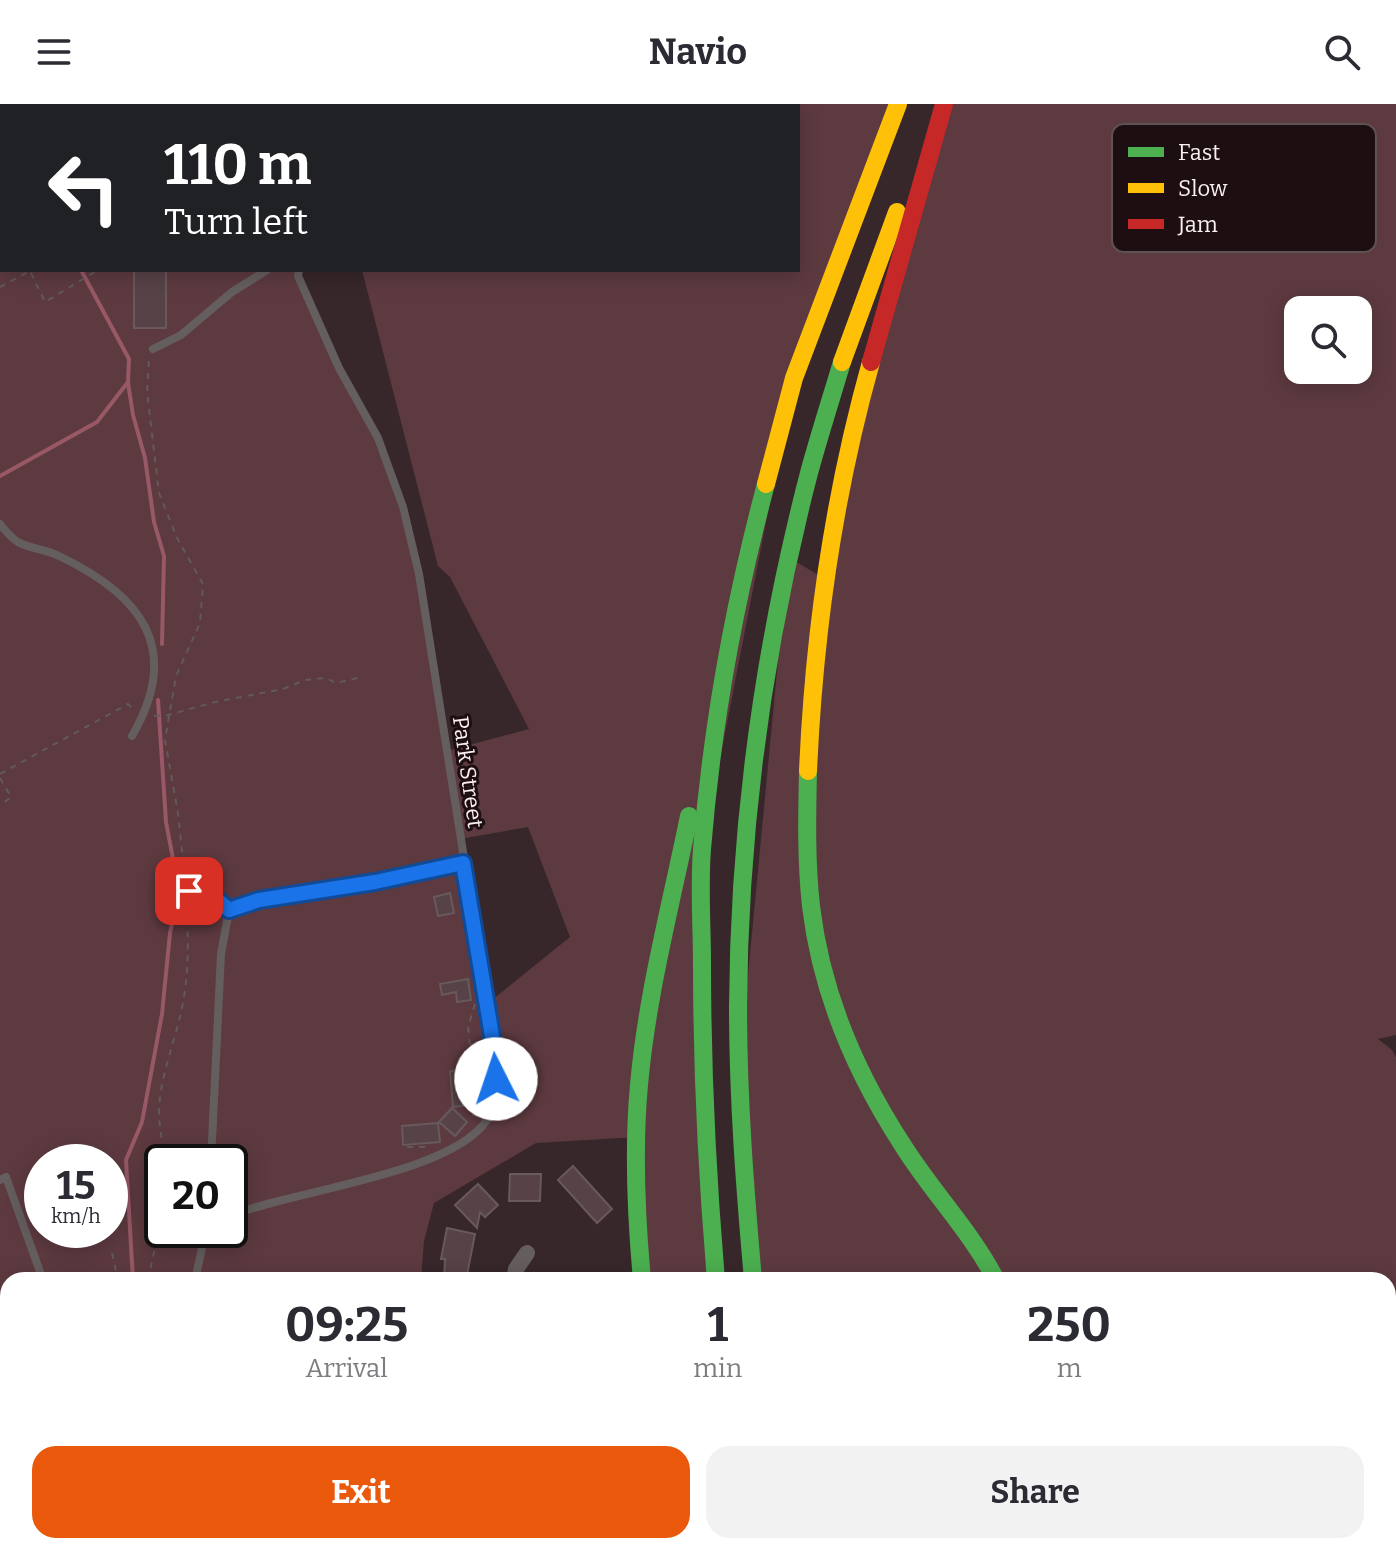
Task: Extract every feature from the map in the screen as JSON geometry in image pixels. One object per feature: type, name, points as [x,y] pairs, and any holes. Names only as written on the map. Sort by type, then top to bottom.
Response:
[{"type":"main road","points":[[642,1272],[638,1205],[640,1084],[647,1032],[693,797],[718,702],[749,548],[794,378],[898,104]]},
{"type":"main road","points":[[752,1272],[742,1151],[739,974],[743,847],[760,704],[788,557],[827,409],[880,253],[943,104]]},
{"type":"main road","points":[[943,104],[858,408],[830,548],[811,703],[806,839],[811,908],[826,977],[840,1024],[860,1071],[902,1145],[992,1272]]},
{"type":"main road","points":[[715,1272],[705,1151],[702,852],[718,702]]},
{"type":"street","points":[[515,1272],[527,1253]]},
{"type":"lane","points":[[153,349],[181,335],[232,292],[264,272]]},
{"type":"lane","name":"Park Street","points":[[248,1211],[439,1155],[470,1137],[487,1119],[495,1098],[496,1060],[419,574],[403,507],[378,438],[339,368],[299,272]]},
{"type":"lane","points":[[0,524],[17,541],[57,555],[104,581],[141,618],[152,640],[156,666],[143,716],[132,736]]},
{"type":"lane","points":[[229,910],[259,900],[361,884],[463,863]]},
{"type":"lane","points":[[164,897],[186,892],[210,893],[229,910]]},
{"type":"lane","points":[[212,1144],[221,954],[229,910]]},
{"type":"lane","points":[[0,1180],[6,1177],[40,1272]]},
{"type":"lane","points":[[197,1272],[202,1248]]},
{"type":"path","points":[[0,287],[28,272]]},
{"type":"path","points":[[30,272],[45,302],[95,272]]},
{"type":"path","points":[[153,349],[149,360],[147,392],[159,493],[177,538],[203,584],[200,623],[176,676],[165,740],[178,813],[188,939],[185,992],[163,1083],[159,1114],[164,1144]]},
{"type":"path","points":[[161,715],[283,689],[305,680],[326,678],[336,683],[362,677]]},
{"type":"path","points":[[0,806],[11,797],[0,776],[128,704],[143,716]]},
{"type":"path","points":[[471,1125],[476,1106],[468,1027],[476,1000]]},
{"type":"path","points":[[407,1147],[432,1147]]},
{"type":"path","points":[[150,1272],[155,1248]]},
{"type":"path","points":[[112,1253],[116,1272]]},
{"type":"shaded area","points":[[800,104],[898,104],[794,378],[702,852],[716,1272],[642,1272],[637,1137],[536,1143],[434,1203],[424,1241],[422,1272],[0,1272],[0,272],[300,272],[339,368],[378,438],[419,575],[447,751],[529,729],[450,577],[438,566],[363,272],[800,272]],"holes":[[[528,827],[570,937],[487,1004],[460,839]]]},
{"type":"shaded area","points":[[944,104],[1396,104],[1396,1035],[1378,1039],[1396,1057],[1396,1272],[752,1272],[739,1069],[788,557],[825,579]]},
{"type":"building","points":[[134,272],[166,272],[166,328],[134,328]]},
{"type":"building","points":[[450,893],[454,913],[438,916],[434,897]]},
{"type":"building","points":[[468,979],[471,1000],[457,1002],[456,992],[442,995],[440,984]]},
{"type":"building","points":[[468,1070],[471,1105],[453,1107],[450,1071]]},
{"type":"building","points":[[452,1108],[467,1122],[455,1136],[439,1122]]},
{"type":"building","points":[[438,1123],[440,1142],[403,1145],[402,1126]]},
{"type":"building","points":[[573,1166],[612,1209],[597,1223],[558,1180]]},
{"type":"building","points":[[510,1174],[541,1174],[540,1201],[509,1201]]},
{"type":"building","points":[[478,1184],[498,1205],[485,1217],[480,1212],[477,1228],[455,1205]]},
{"type":"building","points":[[447,1228],[475,1234],[468,1272],[444,1272],[445,1259],[441,1259]]},
{"type":"waterway","points":[[0,476],[97,422],[128,382],[129,359],[82,272]]},
{"type":"waterway","points":[[128,383],[145,458],[154,522],[164,556],[162,644]]},
{"type":"waterway","points":[[158,700],[166,822],[177,880]]},
{"type":"waterway","points":[[133,1272],[126,1160],[142,1122],[162,1014],[176,904]]},
{"type":"traffic: fast","points":[[752,1272],[742,1144],[738,1007],[739,940],[749,805],[779,604],[809,473],[842,362]]},
{"type":"traffic: fast","points":[[715,1272],[704,1083],[702,849],[726,665],[766,484]]},
{"type":"traffic: fast","points":[[808,771],[811,906],[832,1000],[856,1060],[885,1117],[992,1272]]},
{"type":"traffic: fast","points":[[641,1272],[636,1182],[639,1085],[654,983],[689,816]]},
{"type":"traffic: slow","points":[[766,484],[794,378],[898,104]]},
{"type":"traffic: slow","points":[[842,362],[897,212]]},
{"type":"traffic: slow","points":[[808,771],[815,668],[836,513],[871,362]]},
{"type":"traffic: jam","points":[[871,362],[944,104]]},
{"type":"route","points":[[189,891],[210,893],[229,910],[259,900],[375,882],[463,863],[496,1060],[496,1079]]}]
